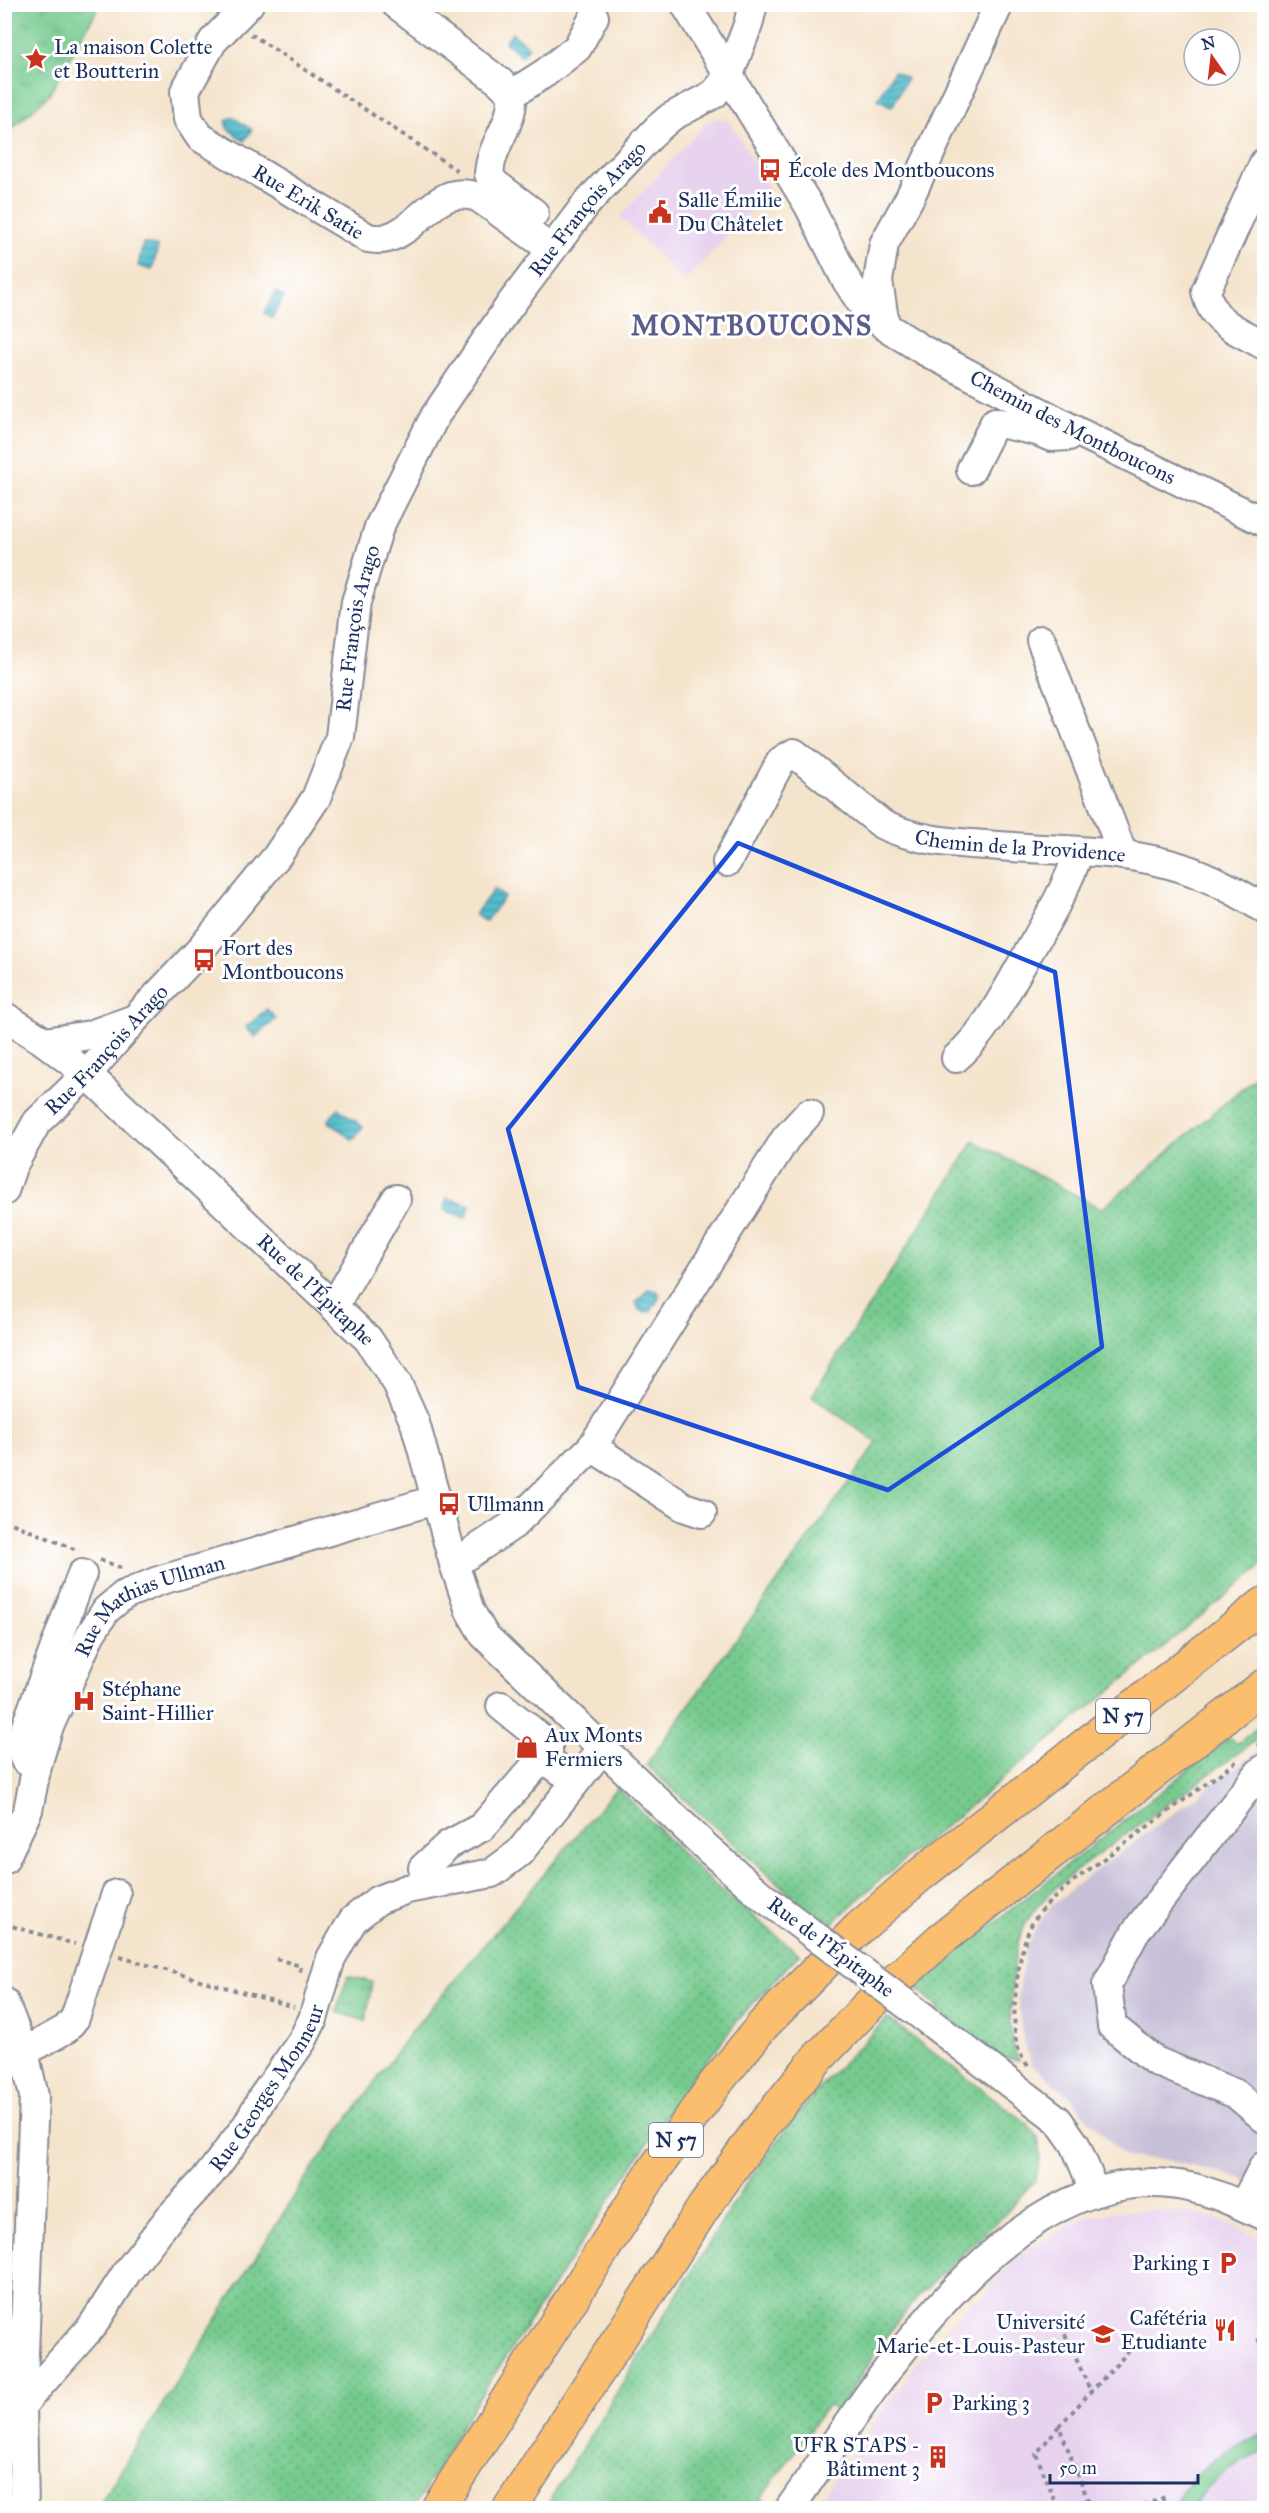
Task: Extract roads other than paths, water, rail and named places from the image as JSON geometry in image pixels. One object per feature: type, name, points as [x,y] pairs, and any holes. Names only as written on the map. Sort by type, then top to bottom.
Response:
[{"type":"highway","name":"N 57","points":[[438,2508],[652,2173],[715,2084],[763,2025],[859,1928],[920,1875],[1264,1604]]},
{"type":"highway","name":"N 57","points":[[510,2508],[704,2207],[757,2133],[816,2060],[869,2005],[940,1940],[1264,1686]]},
{"type":"street","points":[[396,4],[500,82],[512,94],[510,117],[493,150],[489,174],[494,183],[556,241]]},
{"type":"street","name":"Chemin des Montboucons","points":[[685,4],[809,206],[845,278],[862,304],[885,326],[923,350],[1078,432],[1264,522]]},
{"type":"street","points":[[728,77],[748,25],[753,4]]},
{"type":"street","points":[[885,326],[878,281],[884,244],[910,197],[999,4]]},
{"type":"street","name":"Rue Erik Satie","points":[[241,13],[213,40],[185,91],[188,119],[200,137],[368,238],[384,239],[397,234],[442,199],[466,193],[478,197],[556,241]]},
{"type":"street","points":[[512,94],[545,73],[577,48],[594,17]]},
{"type":"street","name":"Rue François Arago","points":[[4,1191],[12,1167],[37,1122],[87,1074],[134,1020],[201,950],[277,856],[316,798],[340,737],[356,602],[379,527],[435,416],[556,241],[587,203],[657,129],[671,117],[714,94],[728,77]]},
{"type":"street","points":[[1264,163],[1206,291],[1209,304],[1218,320],[1264,345]]},
{"type":"street","points":[[971,470],[995,422],[1037,431],[1051,437],[1066,437],[1078,432]]},
{"type":"street","points":[[1041,640],[1123,855]]},
{"type":"street","name":"Chemin de la Providence","points":[[727,862],[781,760],[794,753],[883,825],[898,832],[930,840],[1123,855],[1170,864],[1228,886],[1264,909]]},
{"type":"street","points":[[956,1058],[970,1046],[994,1012],[1068,884],[1079,852]]},
{"type":"street","name":"Rue de l'Épitaphe","points":[[4,1016],[45,1042],[87,1074],[368,1339],[397,1383],[415,1423],[454,1564],[470,1611],[484,1635],[706,1847],[763,1897],[1058,2120],[1075,2144],[1088,2175],[1092,2192]]},
{"type":"street","points":[[45,1042],[90,1035],[134,1020]]},
{"type":"street","points":[[454,1564],[513,1525],[592,1447],[786,1138],[809,1113]]},
{"type":"street","points":[[334,1306],[396,1199]]},
{"type":"street","points":[[592,1447],[684,1507],[702,1513]]},
{"type":"street","name":"Rue Mathias Ullman","points":[[4,1860],[28,1810],[37,1765],[48,1729],[90,1635],[106,1610],[124,1595],[158,1581],[435,1500]]},
{"type":"street","points":[[37,1765],[25,1760],[19,1745],[82,1574]]},
{"type":"street","points":[[501,1706],[548,1744],[548,1761]]},
{"type":"street","name":"Rue Georges Monneur","points":[[22,2405],[93,2325],[127,2272],[155,2236],[210,2174],[247,2126],[262,2098],[302,2042],[315,2013],[331,1958],[353,1920],[378,1900],[407,1889],[492,1873],[519,1853],[602,1749]]},
{"type":"street","points":[[1255,1757],[1259,1773],[1136,1931],[1107,1985],[1112,2026],[1155,2061],[1236,2094],[1264,2118]]},
{"type":"street","points":[[548,1761],[575,1781]]},
{"type":"street","points":[[423,1868],[448,1845],[482,1827],[536,1765],[548,1761]]},
{"type":"street","points":[[24,2052],[66,2029],[75,2018],[116,1894]]},
{"type":"street","points":[[4,2002],[24,2052],[34,2096],[22,2405],[24,2508]]},
{"type":"street","points":[[790,2508],[888,2367],[966,2278],[1009,2240],[1045,2214],[1092,2192],[1139,2183],[1171,2184],[1211,2192],[1254,2211],[1264,2166]]},
{"type":"water","points":[[512,33],[529,47],[522,56],[505,42]]},
{"type":"water","points":[[894,71],[907,78],[892,107],[878,99]]},
{"type":"water","points":[[233,117],[252,130],[244,141],[227,128],[226,121]]},
{"type":"water","points":[[143,243],[158,247],[152,270],[138,266]]},
{"type":"water","points":[[276,292],[284,297],[272,318],[264,313]]},
{"type":"water","points":[[494,889],[504,897],[485,922],[475,914]]},
{"type":"water","points":[[267,1009],[276,1019],[255,1037],[246,1027]]},
{"type":"water","points":[[338,1108],[363,1127],[353,1140],[328,1121]]},
{"type":"water","points":[[447,1198],[470,1205],[466,1218],[444,1210]]},
{"type":"water","points":[[648,1289],[656,1290],[660,1296],[651,1311],[646,1312],[639,1310],[636,1302]]},
{"type":"place","name":"La maison Colette et Boutterin","points":[[36,59]]},
{"type":"place","name":"École des Montboucons","points":[[770,170]]},
{"type":"place","name":"Salle Émilie Du Châtelet","points":[[660,212]]},
{"type":"place","name":"Fort des Montboucons","points":[[204,960]]},
{"type":"place","name":"Ullmann","points":[[449,1504]]},
{"type":"place","name":"Stéphane Saint-Hillier","points":[[84,1701]]},
{"type":"place","name":"Aux Monts Fermiers","points":[[527,1747]]},
{"type":"place","name":"Parking 1","points":[[1228,2263]]},
{"type":"place","name":"Cafétéria Etudiante","points":[[1225,2330]]},
{"type":"place","name":"Université Marie-et-Louis-Pasteur","points":[[1103,2334]]},
{"type":"place","name":"Parking 3","points":[[934,2403]]},
{"type":"place","name":"UFR STAPS - Bâtiment 3","points":[[938,2457]]},
{"type":"district","name":"MONTBOUCONS","points":[[752,326]]}]
